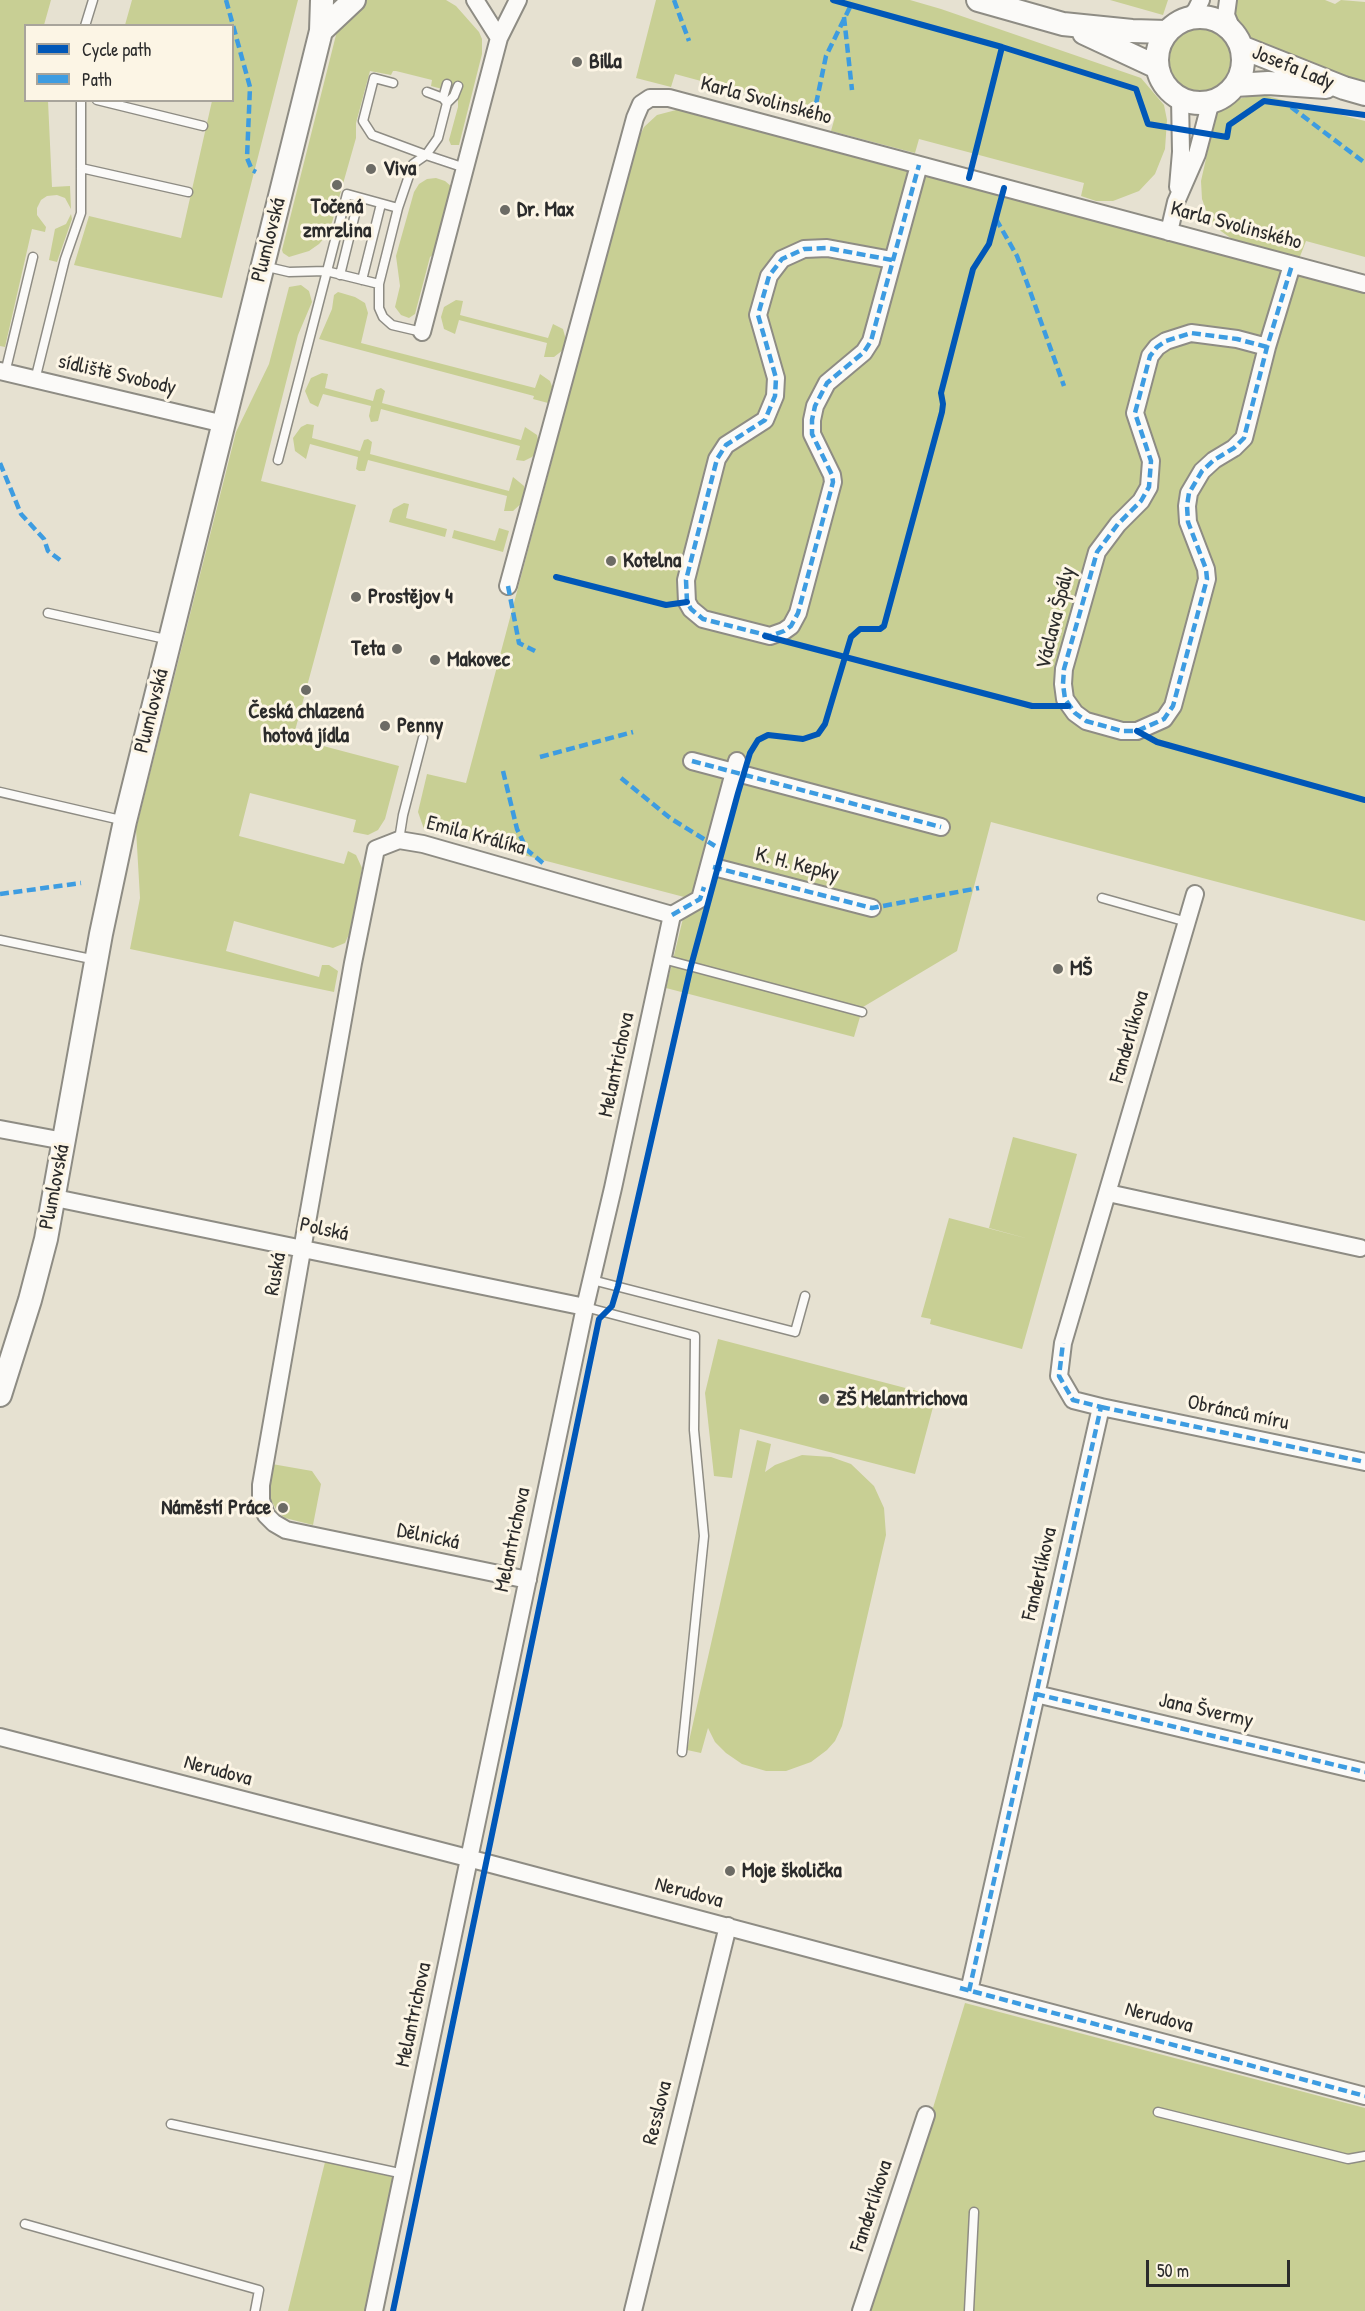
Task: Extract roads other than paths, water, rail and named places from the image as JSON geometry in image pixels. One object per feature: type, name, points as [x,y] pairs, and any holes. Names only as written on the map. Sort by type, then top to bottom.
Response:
[{"type":"main road","name":"Plumlovská","points":[[0,1395],[30,1300],[55,1198],[97,960],[125,821],[321,31],[322,0]]},
{"type":"main road","points":[[321,31],[354,0]]},
{"type":"main road","points":[[978,0],[1063,24],[1157,66]]},
{"type":"main road","name":"Josefa Lady","points":[[1167,32],[1195,9],[1197,17],[1214,19],[1237,40],[1355,91]]},
{"type":"main road","points":[[1063,24],[1167,32],[1158,48],[1157,66],[1165,85],[1180,98],[1192,102],[1211,101]]},
{"type":"main road","name":"Josefa Lady","points":[[1211,101],[1227,93],[1234,85],[1242,67],[1237,40]]},
{"type":"main road","name":"Josefa Lady","points":[[1234,85],[1268,83],[1355,91]]},
{"type":"street","points":[[460,0],[476,3],[499,38]]},
{"type":"street","points":[[422,333],[499,38],[518,0]]},
{"type":"street","points":[[1228,0],[1226,15],[1237,40]]},
{"type":"street","name":"Karla Svolinského","points":[[508,586],[635,118],[644,101],[654,97],[669,98],[1365,284]]},
{"type":"street","points":[[1176,202],[1181,152],[1180,98]]},
{"type":"street","points":[[1168,232],[1176,202],[1197,154],[1211,101]]},
{"type":"street","points":[[892,260],[827,248],[804,249],[782,259],[769,276],[758,315],[776,378],[776,396],[765,420],[726,445],[717,459],[686,580],[687,602],[690,609],[703,620],[770,636],[784,631],[795,620],[802,603],[833,482],[832,475],[812,434],[815,405],[827,383],[869,346],[873,337],[919,165]]},
{"type":"street","name":"Václava Špály","points":[[1267,347],[1237,339],[1191,333],[1166,341],[1150,356],[1135,413],[1151,461],[1150,484],[1141,501],[1118,524],[1097,552],[1064,669],[1063,693],[1068,706],[1086,721],[1116,730],[1137,732],[1164,719],[1173,706],[1207,579],[1206,569],[1188,522],[1189,493],[1202,471],[1244,438],[1267,347],[1292,265]]},
{"type":"street","name":"sídliště Svobody","points":[[2,372],[224,424]]},
{"type":"street","points":[[692,761],[736,766],[941,827]]},
{"type":"street","points":[[672,915],[700,899],[711,866],[736,766]]},
{"type":"street","name":"Emila Králíka","points":[[348,995],[376,849],[399,840],[423,844],[672,915]]},
{"type":"street","name":"K. H. Kepky","points":[[711,866],[872,908]]},
{"type":"street","name":"Fanderlíkova","points":[[969,1990],[1101,1407],[1073,1400],[1059,1376],[1063,1343],[1195,894]]},
{"type":"street","name":"Melantrichova","points":[[377,2311],[585,1307],[672,915]]},
{"type":"street","name":"Ruská","points":[[319,1537],[286,1530],[274,1523],[266,1515],[261,1500],[261,1485],[348,995]]},
{"type":"street","points":[[0,1129],[64,1141]]},
{"type":"street","points":[[1108,1193],[1360,1248]]},
{"type":"street","name":"Polská","points":[[55,1198],[585,1307]]},
{"type":"street","name":"Obránců míru","points":[[1101,1407],[1365,1462]]},
{"type":"street","name":"Dělnická","points":[[319,1537],[528,1580]]},
{"type":"street","name":"Jana Švermy","points":[[1036,1695],[1365,1772]]},
{"type":"street","name":"Nerudova","points":[[0,1737],[728,1926],[1365,2096]]},
{"type":"street","name":"Resslova","points":[[633,2311],[728,1926]]},
{"type":"street","name":"Fanderlíkova","points":[[861,2311],[926,2115]]},
{"type":"lane","points":[[87,24],[93,0]]},
{"type":"lane","points":[[393,83],[374,78],[363,121],[372,135],[465,168]]},
{"type":"lane","points":[[422,333],[392,325],[383,317],[379,308],[378,284],[413,164],[426,155],[438,138],[447,84]]},
{"type":"lane","points":[[427,92],[445,100],[454,96],[458,86]]},
{"type":"lane","points":[[35,380],[65,259],[81,213],[81,102]]},
{"type":"lane","points":[[105,102],[203,126]]},
{"type":"lane","points":[[81,168],[188,192]]},
{"type":"lane","points":[[278,460],[347,194],[399,208]]},
{"type":"lane","points":[[340,274],[359,198]]},
{"type":"lane","points":[[362,280],[381,204]]},
{"type":"lane","points":[[2,372],[33,257]]},
{"type":"lane","points":[[263,266],[289,272],[326,271],[378,284]]},
{"type":"lane","points":[[48,613],[170,640]]},
{"type":"lane","points":[[399,840],[403,815],[423,738]]},
{"type":"lane","points":[[0,792],[125,821]]},
{"type":"lane","points":[[1102,898],[1187,922]]},
{"type":"lane","points":[[0,940],[97,960]]},
{"type":"lane","points":[[663,958],[862,1012]]},
{"type":"lane","points":[[592,1280],[795,1332],[805,1296]]},
{"type":"lane","points":[[585,1307],[695,1336],[694,1430],[704,1536],[682,1752]]},
{"type":"lane","points":[[1158,2112],[1348,2159],[1365,2156]]},
{"type":"lane","points":[[171,2124],[404,2174]]},
{"type":"lane","points":[[969,2311],[974,2212]]},
{"type":"lane","points":[[25,2224],[259,2290],[255,2311]]},
{"type":"place","name":"Billa","points":[[577,62]]},
{"type":"place","name":"Viva","points":[[371,169]]},
{"type":"place","name":"Točená zmrzlina","points":[[337,185]]},
{"type":"place","name":"Dr. Max","points":[[505,210]]},
{"type":"place","name":"Kotelna","points":[[611,561]]},
{"type":"place","name":"Prostějov 4","points":[[356,597]]},
{"type":"place","name":"Teta","points":[[397,649]]},
{"type":"place","name":"Makovec","points":[[435,660]]},
{"type":"place","name":"Česká chlazená hotová jídla","points":[[306,690]]},
{"type":"place","name":"Penny","points":[[385,726]]},
{"type":"place","name":"MŠ","points":[[1058,969]]},
{"type":"place","name":"ZŠ Melantrichova","points":[[824,1399]]},
{"type":"place","name":"Náměstí Práce","points":[[283,1508]]},
{"type":"place","name":"Moje školička","points":[[730,1871]]}]
